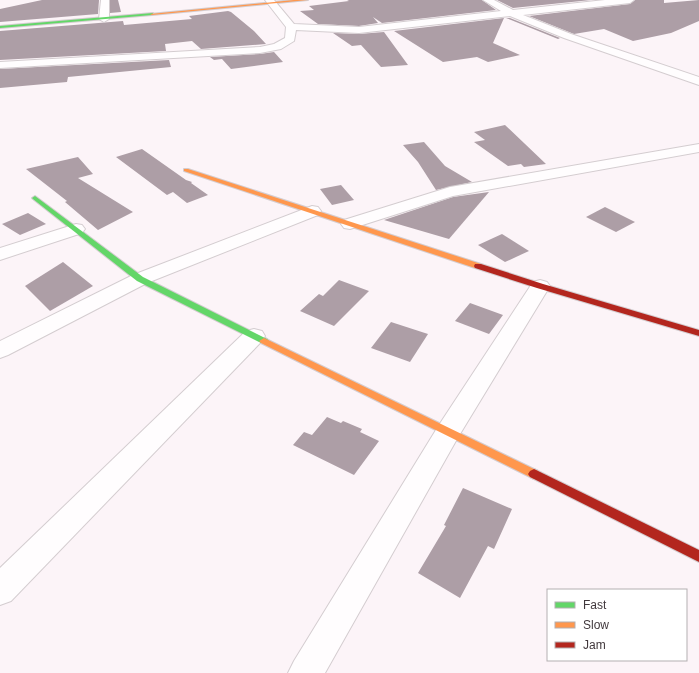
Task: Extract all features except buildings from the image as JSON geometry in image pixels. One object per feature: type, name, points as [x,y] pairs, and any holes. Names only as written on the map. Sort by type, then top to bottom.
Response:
[{"type":"street","points":[[104,19],[105,0]]},
{"type":"street","points":[[0,27],[306,0]]},
{"type":"street","points":[[487,0],[510,13],[552,31],[642,60],[699,81]]},
{"type":"street","points":[[270,2],[291,26],[359,30],[630,0]]},
{"type":"street","points":[[0,65],[260,50],[277,47],[290,39],[291,26]]},
{"type":"street","points":[[350,224],[450,192],[699,148]]},
{"type":"street","points":[[186,170],[540,286],[699,333]]},
{"type":"street","points":[[35,198],[140,279],[699,556]]},
{"type":"street","points":[[0,350],[140,279],[312,211]]},
{"type":"street","points":[[0,254],[76,229]]},
{"type":"street","points":[[306,673],[448,432],[540,286]]},
{"type":"street","points":[[0,590],[254,336]]},
{"type":"traffic: fast","points":[[0,27],[152,14]]},
{"type":"traffic: fast","points":[[35,198],[140,279],[264,341]]},
{"type":"traffic: slow","points":[[152,14],[306,0]]},
{"type":"traffic: slow","points":[[186,170],[478,266]]},
{"type":"traffic: slow","points":[[264,341],[534,474]]},
{"type":"traffic: jam","points":[[478,266],[699,333]]},
{"type":"traffic: jam","points":[[534,474],[699,556]]}]
